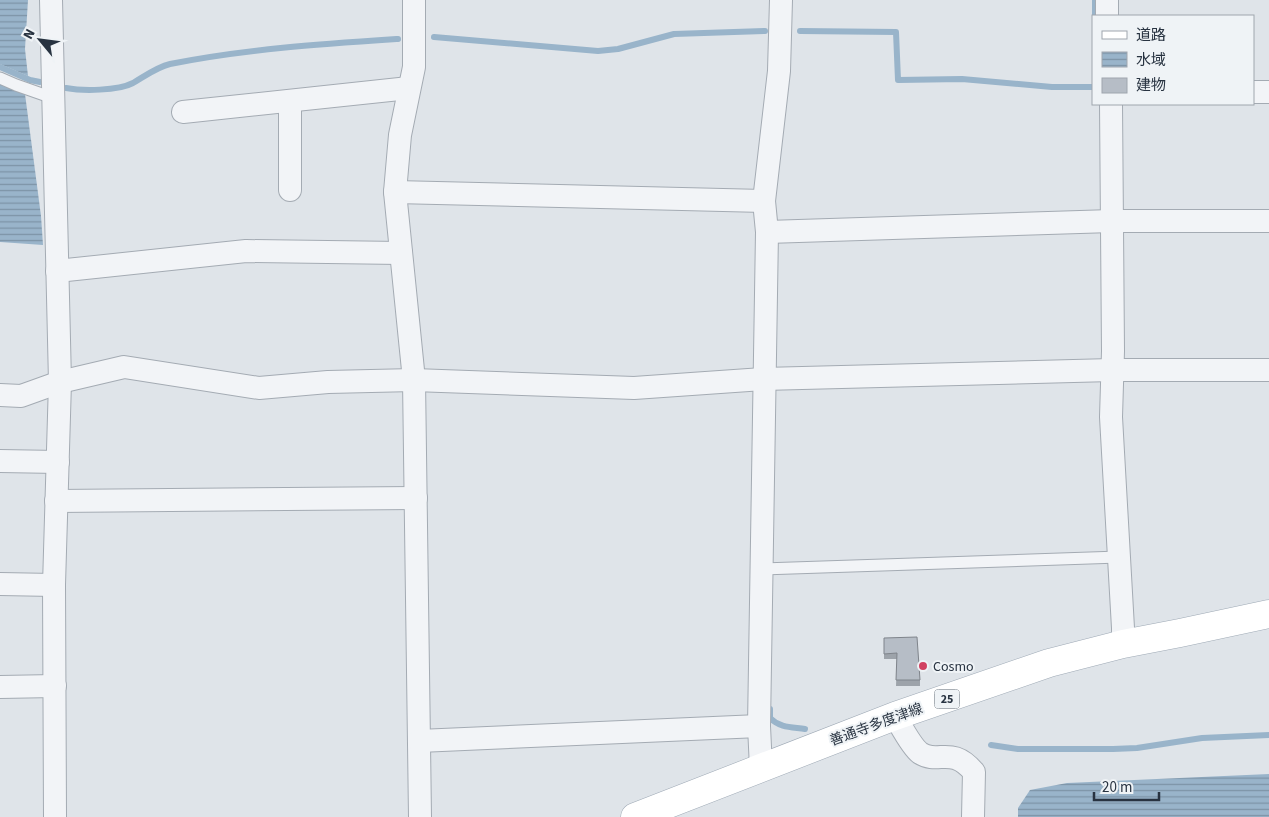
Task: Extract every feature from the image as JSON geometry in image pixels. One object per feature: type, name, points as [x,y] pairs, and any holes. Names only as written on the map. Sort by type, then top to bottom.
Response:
[{"type":"main road","name":"善通寺多度津線","points":[[635,817],[895,716],[1049,663],[1123,644],[1180,634],[1269,614]]},
{"type":"street","points":[[51,0],[60,382],[54,585],[55,817]]},
{"type":"street","points":[[414,0],[414,67],[400,134],[396,192],[414,380],[420,817]]},
{"type":"street","points":[[761,768],[759,726],[767,232],[764,201],[779,71],[781,0]]},
{"type":"street","points":[[1107,15],[1108,0]]},
{"type":"street","points":[[183,112],[409,88]]},
{"type":"street","points":[[1254,92],[1269,92]]},
{"type":"street","points":[[290,101],[290,190]]},
{"type":"street","points":[[1111,105],[1111,417],[1123,644]]},
{"type":"street","points":[[396,192],[764,201]]},
{"type":"street","points":[[767,232],[1112,221],[1269,222]]},
{"type":"street","points":[[57,271],[246,251],[402,253]]},
{"type":"street","points":[[0,395],[21,396],[60,382],[124,367],[258,388],[328,382],[414,380],[634,388],[764,379],[1112,370],[1269,370]]},
{"type":"street","points":[[0,461],[58,462]]},
{"type":"street","points":[[56,501],[416,498]]},
{"type":"street","points":[[0,584],[54,585]]},
{"type":"street","points":[[0,688],[54,686]]},
{"type":"street","points":[[895,716],[919,752],[928,756],[955,757],[966,762],[974,772],[974,817]]},
{"type":"street","points":[[420,741],[759,726]]},
{"type":"lane","points":[[0,78],[53,98]]},
{"type":"lane","points":[[761,569],[1119,557]]},
{"type":"water","points":[[0,0],[28,0],[25,49],[28,76],[0,64]]},
{"type":"water","points":[[0,84],[25,94],[43,245],[0,242]]},
{"type":"water","points":[[1269,774],[1269,817],[1018,817],[1018,808],[1030,790],[1067,783]]},
{"type":"building","points":[[917,637],[920,680],[896,680],[897,653],[884,654],[884,638]]},
{"type":"waterway","points":[[1095,0],[1095,15]]},
{"type":"waterway","points":[[434,37],[598,51],[618,49],[674,34],[765,31]]},
{"type":"waterway","points":[[800,31],[896,32],[898,80],[962,79],[1052,87],[1092,87]]},
{"type":"waterway","points":[[66,88],[81,90],[118,88],[133,83],[165,65],[227,54],[312,45],[398,39]]},
{"type":"waterway","points":[[0,67],[30,80],[40,82]]},
{"type":"waterway","points":[[770,709],[770,718],[778,724],[805,729]]},
{"type":"waterway","points":[[991,745],[1018,749],[1113,749],[1137,748],[1202,738],[1269,735]]},
{"type":"place","name":"Cosmo","points":[[923,666]]}]
